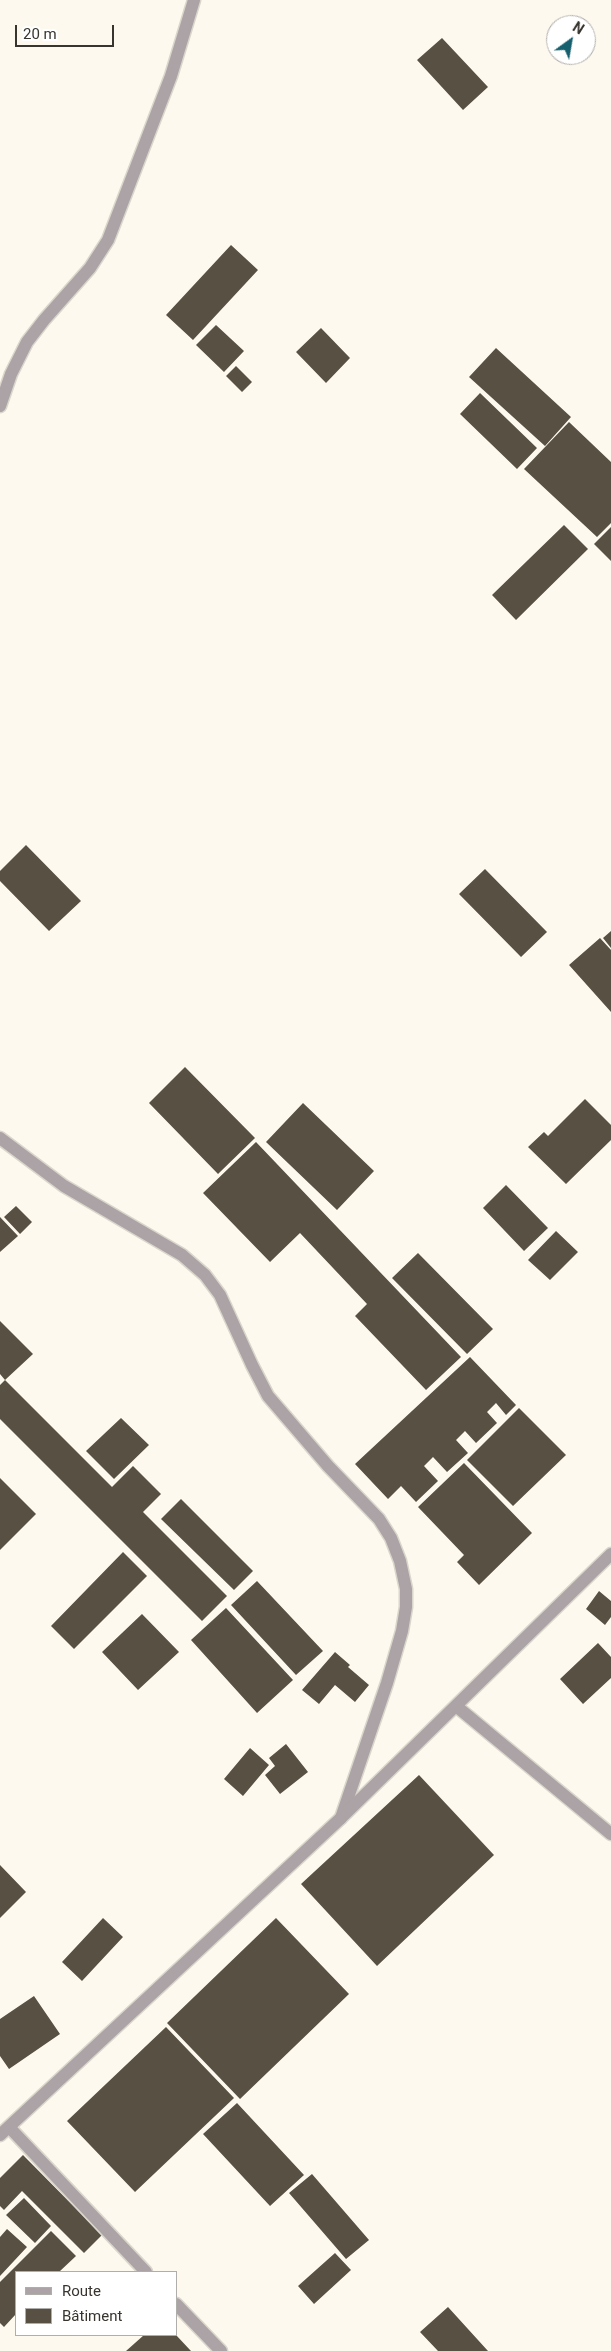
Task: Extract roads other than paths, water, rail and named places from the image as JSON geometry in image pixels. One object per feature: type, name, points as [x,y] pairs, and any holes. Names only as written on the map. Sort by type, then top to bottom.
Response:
[{"type":"street","points":[[0,406],[11,374],[27,342],[90,268],[108,240],[170,76],[194,0]]},
{"type":"street","points":[[0,1138],[64,1186],[182,1256],[205,1275],[220,1295],[268,1396],[328,1466],[379,1519],[391,1538],[400,1561],[406,1589],[406,1608],[402,1631],[387,1683],[341,1818]]},
{"type":"street","points":[[145,2271],[5,2131],[341,1818],[611,1554]]},
{"type":"street","points":[[456,1706],[611,1834]]},
{"type":"street","points":[[178,2306],[220,2351]]}]
